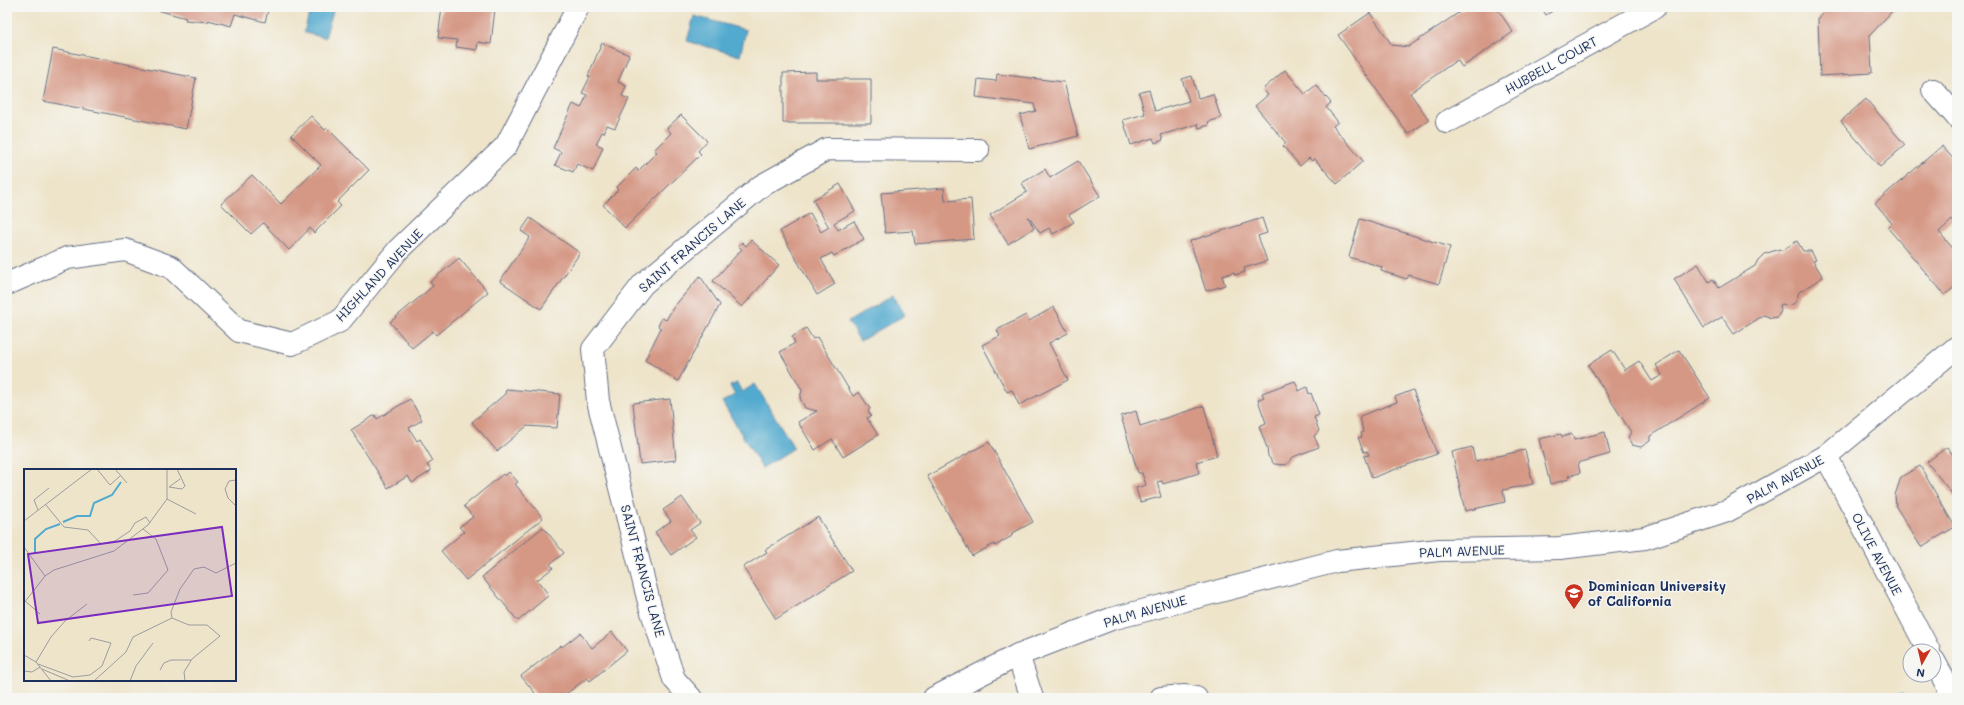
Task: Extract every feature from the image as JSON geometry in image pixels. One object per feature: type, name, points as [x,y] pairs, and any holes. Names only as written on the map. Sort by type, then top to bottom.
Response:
[{"type":"street","name":"HIGHLAND AVENUE","points":[[7,284],[67,258],[125,250],[171,267],[239,331],[292,344],[340,321],[398,250],[506,146],[578,7]]},
{"type":"street","name":"HUBBELL COURT","points":[[1447,122],[1655,7]]},
{"type":"street","points":[[1933,90],[1957,117]]},
{"type":"street","name":"SAINT FRANCIS LANE","points":[[691,698],[674,679],[650,606],[598,401],[593,349],[643,284],[761,186],[827,149],[978,150]]},
{"type":"street","name":"PALM AVENUE","points":[[934,698],[1018,655],[1111,619],[1337,560],[1439,550],[1560,548],[1645,538],[1727,511],[1826,456],[1957,347]]},
{"type":"street","name":"OLIVE AVENUE","points":[[1826,456],[1925,643]]},
{"type":"street","points":[[1018,655],[1032,698]]},
{"type":"street","points":[[1942,676],[1954,698]]},
{"type":"street","points":[[1161,698],[1185,696],[1196,698]]},
{"type":"water","points":[[311,7],[334,7],[325,38],[304,32]]},
{"type":"water","points":[[694,16],[746,30],[740,56],[687,41]]},
{"type":"water","points":[[893,295],[905,315],[860,341],[848,322]]},
{"type":"water","points":[[737,383],[742,392],[755,384],[794,448],[762,468],[722,402],[735,395],[730,386]]},
{"type":"building","points":[[158,7],[269,7],[265,22],[235,14],[231,26],[208,20],[208,22],[185,20],[186,18],[157,10]]},
{"type":"building","points":[[442,7],[495,8],[491,44],[478,42],[477,50],[456,47],[457,40],[438,38]]},
{"type":"building","points":[[1467,7],[1496,7],[1513,32],[1462,67],[1457,60],[1410,93],[1429,120],[1408,134],[1338,35],[1370,13],[1392,45],[1408,47]]},
{"type":"building","points":[[1541,7],[1559,7],[1546,15]]},
{"type":"building","points":[[1828,7],[1896,7],[1870,35],[1872,73],[1820,76],[1818,19]]},
{"type":"building","points":[[602,43],[629,55],[618,82],[626,86],[622,96],[629,99],[615,128],[607,125],[604,133],[602,132],[596,144],[603,147],[593,171],[577,164],[573,172],[555,165],[561,152],[553,148],[573,104],[581,108],[587,95],[582,93],[590,77],[588,76]]},
{"type":"building","points":[[53,49],[196,78],[186,129],[43,101]]},
{"type":"building","points":[[1285,70],[1305,94],[1316,85],[1331,103],[1326,107],[1338,122],[1333,126],[1363,161],[1337,184],[1314,158],[1312,161],[1309,158],[1300,166],[1283,146],[1286,143],[1255,106],[1268,95],[1263,89]]},
{"type":"building","points":[[816,72],[816,79],[871,79],[871,123],[783,123],[783,73]]},
{"type":"building","points":[[997,74],[1064,82],[1078,136],[1029,149],[1020,115],[1036,111],[1034,104],[976,97],[978,79],[996,81]]},
{"type":"building","points":[[1192,76],[1198,98],[1213,94],[1221,118],[1208,122],[1209,125],[1199,128],[1198,124],[1161,135],[1163,140],[1155,143],[1153,138],[1131,145],[1123,120],[1145,114],[1139,93],[1149,90],[1155,111],[1189,101],[1182,79]]},
{"type":"building","points":[[1866,99],[1905,145],[1880,167],[1841,121]]},
{"type":"building","points":[[681,115],[707,141],[698,151],[701,154],[625,228],[603,205],[618,190],[616,188],[636,168],[638,171],[657,152],[654,150],[671,133],[667,128]]},
{"type":"building","points":[[311,116],[325,130],[327,128],[369,170],[337,202],[341,206],[314,233],[310,228],[289,250],[263,223],[251,234],[221,204],[252,175],[281,204],[321,165],[291,135]]},
{"type":"building","points":[[1942,146],[1957,163],[1957,226],[1952,220],[1939,232],[1957,253],[1957,285],[1945,295],[1887,227],[1892,223],[1875,203]]},
{"type":"building","points":[[1078,161],[1100,196],[1069,215],[1074,222],[1053,234],[1049,228],[1040,233],[1028,217],[1034,228],[1008,244],[990,215],[1027,192],[1022,183],[1045,169],[1050,178]]},
{"type":"building","points":[[840,184],[855,211],[834,223],[838,230],[854,221],[864,239],[834,256],[832,253],[821,259],[835,284],[817,295],[780,231],[810,213],[821,232],[829,227],[813,200]]},
{"type":"building","points":[[944,188],[945,201],[971,199],[974,239],[915,244],[913,231],[885,233],[881,193]]},
{"type":"building","points":[[530,218],[580,253],[541,309],[500,281],[530,237],[521,231]]},
{"type":"building","points":[[1262,218],[1267,233],[1258,236],[1267,261],[1244,268],[1245,272],[1235,275],[1234,272],[1222,276],[1225,285],[1206,291],[1190,241]]},
{"type":"building","points":[[1360,219],[1450,247],[1439,284],[1409,275],[1407,279],[1381,271],[1382,267],[1349,257]]},
{"type":"building","points":[[751,240],[779,265],[742,307],[713,281],[742,249],[738,246],[742,242],[746,246]]},
{"type":"building","points":[[1797,241],[1803,251],[1811,251],[1816,260],[1813,261],[1823,277],[1799,292],[1795,303],[1789,306],[1782,304],[1780,305],[1781,311],[1777,317],[1771,318],[1764,315],[1734,334],[1722,317],[1704,328],[1674,279],[1698,264],[1709,282],[1713,279],[1719,288],[1755,266],[1764,254],[1780,249],[1781,251]]},
{"type":"building","points":[[459,258],[488,292],[436,335],[433,331],[412,348],[390,322],[433,286],[430,282]]},
{"type":"building","points":[[700,276],[720,305],[678,381],[645,360],[661,328],[658,326],[662,318],[666,320],[673,308]]},
{"type":"building","points":[[1054,307],[1068,333],[1049,343],[1068,380],[1019,405],[1012,390],[1007,392],[982,345],[1000,336],[997,330],[1026,315],[1029,321]]},
{"type":"building","points":[[806,328],[813,339],[817,337],[853,396],[859,392],[870,409],[868,411],[871,416],[867,418],[878,435],[843,457],[832,439],[815,450],[798,422],[817,411],[805,408],[800,398],[802,390],[780,352],[795,343],[792,337]]},
{"type":"building","points":[[1612,350],[1625,370],[1639,361],[1652,381],[1662,375],[1656,365],[1679,350],[1710,398],[1650,436],[1650,441],[1641,447],[1632,445],[1628,438],[1631,432],[1588,365]]},
{"type":"building","points":[[1295,381],[1299,391],[1307,387],[1309,394],[1311,393],[1319,415],[1314,417],[1319,431],[1314,436],[1319,447],[1293,457],[1286,465],[1274,464],[1268,456],[1267,448],[1259,426],[1266,423],[1258,400],[1264,397],[1262,393]]},
{"type":"building","points":[[506,389],[560,394],[557,428],[527,426],[497,451],[472,422],[505,394]]},
{"type":"building","points":[[1413,390],[1437,454],[1372,478],[1364,456],[1369,455],[1367,451],[1364,452],[1358,438],[1362,437],[1361,433],[1363,432],[1360,416],[1397,402],[1395,397]]},
{"type":"building","points":[[410,399],[422,420],[409,428],[417,441],[420,439],[433,461],[427,465],[431,471],[412,483],[408,476],[388,488],[351,430],[375,415],[377,419]]},
{"type":"building","points":[[670,399],[676,460],[640,464],[633,403]]},
{"type":"building","points":[[1204,406],[1217,456],[1196,462],[1199,473],[1163,484],[1162,481],[1157,482],[1161,497],[1140,502],[1136,488],[1146,485],[1142,473],[1138,473],[1121,416],[1136,411],[1140,426]]},
{"type":"building","points":[[1605,432],[1610,454],[1578,463],[1580,473],[1568,476],[1569,479],[1550,484],[1539,439],[1561,434],[1562,437],[1572,434],[1574,440]]},
{"type":"building","points":[[989,442],[1033,522],[1011,534],[1012,536],[995,546],[994,544],[972,556],[927,476]]},
{"type":"building","points":[[1472,447],[1475,461],[1525,450],[1533,484],[1503,490],[1505,502],[1465,511],[1452,452]]},
{"type":"building","points":[[1947,447],[1953,455],[1957,451],[1957,500],[1927,462]]},
{"type":"building","points":[[1920,466],[1955,527],[1921,547],[1895,505],[1895,495],[1901,477]]},
{"type":"building","points":[[509,472],[518,482],[515,484],[543,518],[466,580],[441,551],[464,532],[459,527],[473,517],[464,506],[503,474],[505,476]]},
{"type":"building","points":[[682,497],[700,523],[690,530],[696,537],[671,555],[655,532],[671,521],[663,510]]},
{"type":"building","points":[[818,517],[852,571],[776,619],[743,567],[767,552],[765,550]]},
{"type":"building","points":[[543,527],[564,553],[550,564],[553,568],[537,580],[549,595],[518,621],[482,577]]},
{"type":"building","points":[[612,632],[627,651],[590,681],[587,678],[566,694],[568,696],[565,698],[561,694],[556,698],[539,698],[521,676],[561,645],[562,647],[580,633],[592,648]]},
{"type":"place","name":"Dominican University of California","points":[[1574,610]]}]
